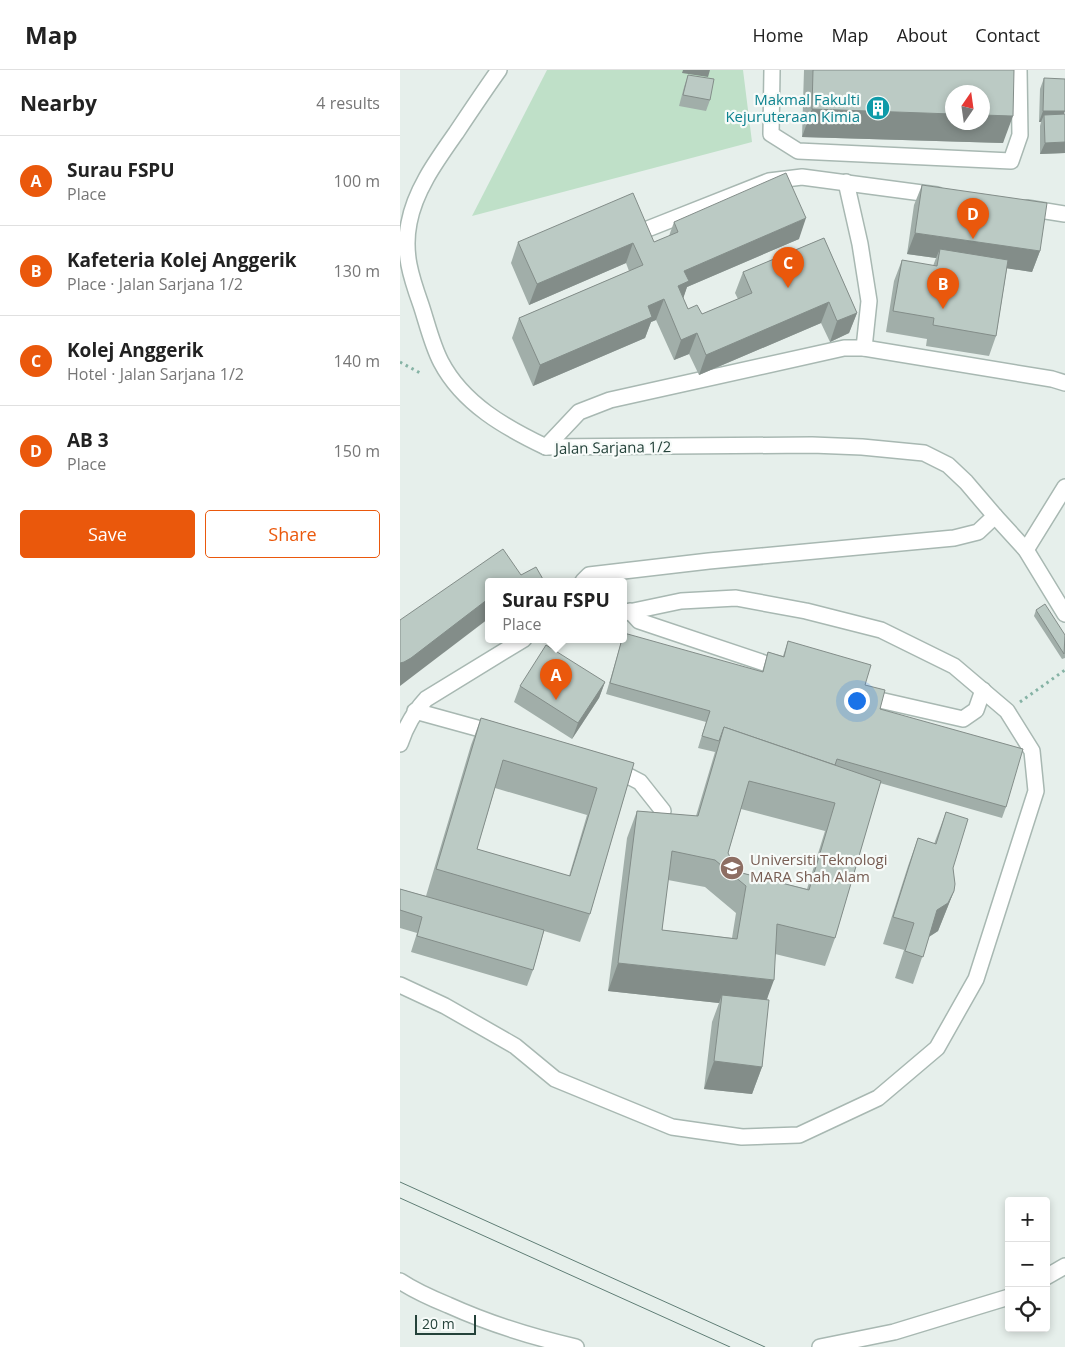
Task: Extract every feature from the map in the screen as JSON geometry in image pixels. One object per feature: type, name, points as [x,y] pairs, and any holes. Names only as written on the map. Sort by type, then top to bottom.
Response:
[{"type":"street","name":"Jalan Sarjana 1/2","points":[[499,70],[430,170],[418,195],[409,222],[406,251],[413,284],[441,362],[453,381],[479,408],[512,431],[546,448],[812,445],[862,447],[924,453],[948,465],[966,482],[1026,550],[1065,614]]},
{"type":"street","points":[[772,70],[771,134],[798,151],[1012,161],[1020,135],[1019,70]]},
{"type":"street","points":[[645,230],[769,181],[802,177],[951,197]]},
{"type":"street","points":[[846,182],[860,244],[869,300],[864,348]]},
{"type":"street","points":[[1017,207],[1065,214]]},
{"type":"street","points":[[546,448],[579,412],[610,400],[844,348],[864,348],[1052,379],[1065,383]]},
{"type":"street","points":[[1026,550],[1065,487]]},
{"type":"street","points":[[586,578],[589,575],[709,561],[954,538],[978,532],[995,516]]},
{"type":"street","points":[[400,985],[445,1006],[515,1046],[555,1079],[672,1127],[742,1137],[799,1135],[878,1098],[937,1048],[976,979],[1036,791],[1032,752],[1008,711],[954,666],[881,630],[806,611],[736,598],[682,601],[627,612]]},
{"type":"street","points":[[627,612],[639,621],[764,664]]},
{"type":"street","points":[[400,744],[406,726],[415,711],[426,699],[517,643]]},
{"type":"street","points":[[861,696],[963,719],[976,710],[982,690]]},
{"type":"street","points":[[415,711],[509,736]]},
{"type":"street","points":[[603,762],[640,782],[663,811]]},
{"type":"street","points":[[1050,1275],[1065,1266]]},
{"type":"street","points":[[400,1281],[413,1290],[479,1319],[538,1338],[576,1347]]},
{"type":"street","points":[[820,1347],[894,1332],[1005,1298]]},
{"type":"path","points":[[400,362],[422,374]]},
{"type":"path","points":[[1008,711],[1065,670]]},
{"type":"green space","points":[[547,70],[743,70],[752,142],[472,216]]},
{"type":"building","points":[[813,70],[1014,70],[1013,116],[990,115],[990,85],[945,85],[945,114],[812,109]]},
{"type":"building","points":[[688,75],[714,79],[710,100],[683,95]]},
{"type":"building","points":[[1044,78],[1065,79],[1065,111],[1043,111]]},
{"type":"building","points":[[1065,114],[1065,142],[1045,143],[1044,115]]},
{"type":"building","points":[[786,173],[806,218],[684,271],[689,281],[678,286],[688,309],[697,305],[702,314],[752,293],[743,272],[824,238],[857,313],[837,321],[829,302],[706,355],[697,333],[681,340],[664,299],[648,306],[652,317],[540,365],[519,318],[643,265],[633,243],[537,284],[518,242],[633,193],[654,242],[678,232],[674,222]]},
{"type":"building","points":[[922,185],[1047,203],[1040,251],[915,233]]},
{"type":"building","points":[[940,249],[1008,260],[996,336],[933,325],[934,318],[893,311],[902,260],[937,266]]},
{"type":"building","points":[[503,549],[521,575],[536,567],[542,578],[485,578],[485,601],[411,658],[400,663],[400,620]]},
{"type":"building","points":[[1045,604],[1065,635],[1064,654],[1036,610]]},
{"type":"building","points":[[627,634],[763,672],[768,652],[784,657],[788,641],[871,665],[865,685],[885,690],[880,709],[1023,749],[1006,807],[837,759],[835,765],[724,727],[719,741],[702,736],[710,711],[610,683],[621,643],[627,643]]},
{"type":"building","points":[[546,645],[605,682],[578,723],[520,686]]},
{"type":"building","points":[[481,718],[634,763],[590,914],[436,869]],"holes":[[[503,760],[597,788],[570,876],[477,849]]]},
{"type":"building","points":[[724,727],[881,781],[835,938],[777,924],[774,980],[618,963],[637,811],[698,816]],"holes":[[[749,781],[835,803],[809,890],[738,872],[728,853]],[[672,851],[715,860],[746,886],[737,939],[662,930]]]},
{"type":"building","points":[[946,812],[968,819],[953,868],[954,891],[948,903],[937,910],[923,957],[905,951],[914,923],[893,917],[918,838],[936,844]]},
{"type":"building","points":[[400,889],[544,930],[533,970],[417,936],[422,917],[400,910]]},
{"type":"building","points":[[722,995],[769,1000],[762,1067],[714,1061]]},
{"type":"tram line","points":[[400,1182],[765,1347]]},
{"type":"tram line","points":[[400,1198],[730,1347]]},
{"type":"place","name":"Makmal Fakulti Kejuruteraan Kimia","points":[[878,108]]},
{"type":"place","name":"AB 3","points":[[973,239]]},
{"type":"place","name":"Kolej Anggerik","points":[[788,288]]},
{"type":"place","name":"Kafeteria Kolej Anggerik","points":[[943,309]]},
{"type":"place","name":"Surau FSPU","points":[[556,700]]},
{"type":"place","name":"Universiti Teknologi MARA Shah Alam","points":[[732,868]]}]
